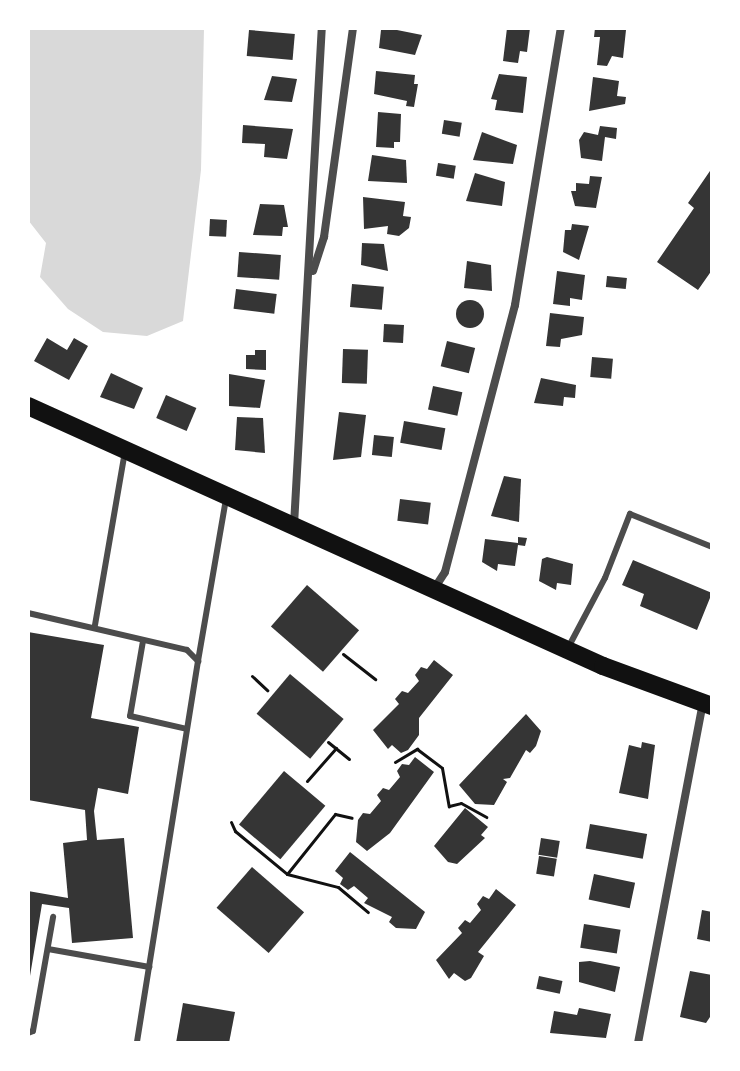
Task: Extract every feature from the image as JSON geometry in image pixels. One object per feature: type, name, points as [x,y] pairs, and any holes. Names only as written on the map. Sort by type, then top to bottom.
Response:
[{"type":"main road","points":[[28,406],[567,649],[708,705]]},
{"type":"street","points":[[294,527],[291,504],[311,276],[307,236],[322,28]]},
{"type":"street","points":[[311,276],[324,237],[353,28]]},
{"type":"street","points":[[434,590],[445,572],[515,305],[560,32]]},
{"type":"street","points":[[638,1043],[708,705]]},
{"type":"lane","points":[[95,625],[125,452]]},
{"type":"lane","points":[[137,1043],[226,497]]},
{"type":"lane","points":[[567,649],[605,578],[630,514],[712,547]]},
{"type":"lane","points":[[28,613],[95,625],[143,641],[187,650],[198,661]]},
{"type":"lane","points":[[143,641],[130,716],[187,729]]},
{"type":"lane","points":[[28,1033],[33,1031],[53,917]]},
{"type":"lane","points":[[48,949],[149,967]]},
{"type":"path","points":[[343,654],[375,679]]},
{"type":"path","points":[[252,676],[267,690]]},
{"type":"path","points":[[328,742],[349,759]]},
{"type":"path","points":[[307,781],[336,748]]},
{"type":"path","points":[[395,762],[417,749],[442,768],[449,806],[461,803],[486,817]]},
{"type":"path","points":[[287,874],[335,814],[352,818]]},
{"type":"path","points":[[231,822],[235,831],[287,874],[338,887],[368,912]]},
{"type":"shaded area","points":[[28,28],[204,28],[201,170],[183,321],[147,336],[103,332],[68,309],[40,277],[46,243],[28,220]]},
{"type":"building","points":[[387,28],[422,35],[415,55],[379,48],[381,30]]},
{"type":"building","points":[[507,28],[530,28],[527,52],[520,51],[518,63],[503,61]]},
{"type":"building","points":[[595,28],[626,30],[623,58],[612,56],[607,66],[597,65],[600,37],[594,37]]},
{"type":"building","points":[[249,30],[295,34],[293,60],[247,56]]},
{"type":"building","points":[[376,71],[415,75],[414,84],[418,84],[414,107],[406,106],[407,101],[374,94]]},
{"type":"building","points":[[499,74],[527,77],[523,113],[495,110],[497,100],[491,99]]},
{"type":"building","points":[[272,76],[297,79],[292,102],[264,100]]},
{"type":"building","points":[[593,77],[619,81],[617,96],[626,97],[625,104],[589,111]]},
{"type":"building","points":[[378,112],[401,114],[400,142],[394,142],[394,148],[376,147]]},
{"type":"building","points":[[444,120],[462,123],[460,137],[442,134]]},
{"type":"building","points":[[243,125],[293,129],[287,159],[264,157],[265,144],[242,143]]},
{"type":"building","points":[[600,126],[617,128],[616,139],[605,137],[602,161],[581,158],[579,140],[584,132],[598,135]]},
{"type":"building","points":[[482,132],[517,145],[513,164],[473,160]]},
{"type":"building","points":[[372,155],[406,160],[407,183],[368,181]]},
{"type":"building","points":[[438,163],[456,166],[454,179],[436,176]]},
{"type":"building","points":[[712,168],[712,270],[698,290],[657,262],[694,208],[688,203]]},
{"type":"building","points":[[475,173],[505,182],[502,206],[466,201]]},
{"type":"building","points":[[590,176],[602,177],[596,208],[575,206],[571,191],[576,191],[576,183],[589,184]]},
{"type":"building","points":[[363,197],[405,202],[403,216],[411,217],[409,228],[399,236],[387,234],[388,226],[364,229]]},
{"type":"building","points":[[260,204],[284,205],[288,227],[283,227],[282,236],[253,235]]},
{"type":"building","points":[[210,219],[227,220],[226,237],[209,236]]},
{"type":"building","points":[[572,224],[589,226],[579,260],[563,252],[565,230],[571,230]]},
{"type":"building","points":[[362,243],[384,244],[388,271],[361,265]]},
{"type":"building","points":[[239,252],[281,255],[279,280],[237,277]]},
{"type":"building","points":[[467,261],[491,265],[492,291],[464,288]]},
{"type":"building","points":[[557,271],[585,275],[582,300],[570,298],[570,306],[553,304]]},
{"type":"building","points":[[607,276],[627,278],[626,289],[606,287]]},
{"type":"building","points":[[352,284],[384,287],[382,310],[350,307]]},
{"type":"building","points":[[236,289],[277,294],[274,314],[234,309]]},
{"type":"building","points":[[470,300],[480,304],[484,314],[480,324],[470,328],[460,324],[456,314],[460,304]]},
{"type":"building","points":[[550,313],[584,317],[582,335],[561,339],[560,347],[546,346]]},
{"type":"building","points":[[384,324],[404,325],[403,343],[383,342]]},
{"type":"building","points":[[47,338],[67,350],[74,338],[88,346],[69,380],[34,361]]},
{"type":"building","points":[[447,341],[475,348],[469,373],[441,366]]},
{"type":"building","points":[[343,349],[368,350],[367,384],[342,383]]},
{"type":"building","points":[[255,350],[266,350],[266,370],[246,369],[246,355],[255,355]]},
{"type":"building","points":[[592,357],[613,359],[611,379],[590,377]]},
{"type":"building","points":[[111,373],[143,388],[134,409],[100,397]]},
{"type":"building","points":[[229,374],[265,380],[260,408],[229,406]]},
{"type":"building","points":[[541,378],[576,385],[575,398],[564,397],[563,406],[534,403]]},
{"type":"building","points":[[433,386],[462,392],[457,416],[428,409]]},
{"type":"building","points":[[166,395],[196,408],[187,431],[156,418]]},
{"type":"building","points":[[339,412],[366,415],[361,457],[333,460]]},
{"type":"building","points":[[237,417],[263,418],[265,453],[235,450]]},
{"type":"building","points":[[404,421],[445,428],[442,450],[400,443]]},
{"type":"building","points":[[374,435],[394,437],[392,457],[372,455]]},
{"type":"building","points":[[504,476],[521,479],[519,522],[491,516]]},
{"type":"building","points":[[400,499],[431,503],[428,525],[397,521]]},
{"type":"building","points":[[518,537],[527,538],[525,546],[518,545],[515,566],[498,564],[497,571],[482,562],[485,539],[518,543]]},
{"type":"building","points":[[547,557],[573,564],[571,585],[557,583],[556,590],[539,581],[542,559]]},
{"type":"building","points":[[633,560],[712,593],[697,630],[640,606],[644,594],[622,585]]},
{"type":"building","points":[[307,585],[359,630],[323,672],[271,627]]},
{"type":"building","points":[[28,632],[104,645],[91,718],[139,727],[128,794],[98,788],[94,811],[97,840],[124,838],[133,938],[72,943],[69,908],[42,904],[30,976],[28,891],[68,898],[63,843],[87,840],[85,810],[28,800]]},
{"type":"building","points":[[434,660],[453,675],[419,718],[419,735],[408,750],[401,753],[392,745],[388,749],[373,730],[399,704],[395,699],[402,691],[408,693],[419,681],[415,675],[421,667],[427,669]]},
{"type":"building","points":[[290,674],[344,719],[310,759],[257,714]]},
{"type":"building","points":[[526,714],[541,731],[536,746],[530,753],[526,750],[510,778],[503,779],[507,782],[494,805],[475,804],[459,785]]},
{"type":"building","points":[[642,742],[655,745],[648,799],[619,793],[629,745],[641,748]]},
{"type":"building","points":[[415,757],[434,772],[390,833],[367,851],[356,842],[358,820],[363,813],[370,814],[381,801],[377,795],[383,788],[389,790],[400,777],[397,771],[402,764],[409,765]]},
{"type":"building","points":[[284,771],[325,806],[280,859],[239,825]]},
{"type":"building","points":[[465,808],[488,827],[481,835],[485,838],[457,864],[448,862],[434,846]]},
{"type":"building","points":[[590,824],[647,834],[643,859],[586,849]]},
{"type":"building","points":[[541,838],[560,841],[557,858],[538,855]]},
{"type":"building","points":[[350,852],[425,912],[416,929],[396,928],[389,922],[392,917],[364,903],[368,898],[354,886],[348,890],[340,884],[343,878],[335,871]]},
{"type":"building","points":[[539,856],[557,859],[554,877],[536,874]]},
{"type":"building","points":[[252,867],[304,912],[269,953],[217,908]]},
{"type":"building","points":[[594,874],[635,883],[630,908],[589,899]]},
{"type":"building","points":[[496,889],[516,905],[478,952],[484,956],[471,978],[465,981],[454,973],[449,979],[436,960],[462,933],[458,928],[465,920],[470,923],[481,910],[477,904],[483,896],[489,899]]},
{"type":"building","points":[[702,910],[712,912],[712,942],[697,939]]},
{"type":"building","points":[[584,924],[621,930],[617,953],[580,948]]},
{"type":"building","points":[[579,962],[620,967],[615,992],[579,982]]},
{"type":"building","points":[[690,971],[712,975],[712,1014],[706,1023],[680,1017]]},
{"type":"building","points":[[539,976],[562,981],[560,994],[536,989]]},
{"type":"building","points":[[183,1003],[235,1012],[229,1043],[176,1043]]},
{"type":"building","points":[[579,1008],[611,1014],[606,1038],[550,1033],[554,1011],[577,1015]]}]
